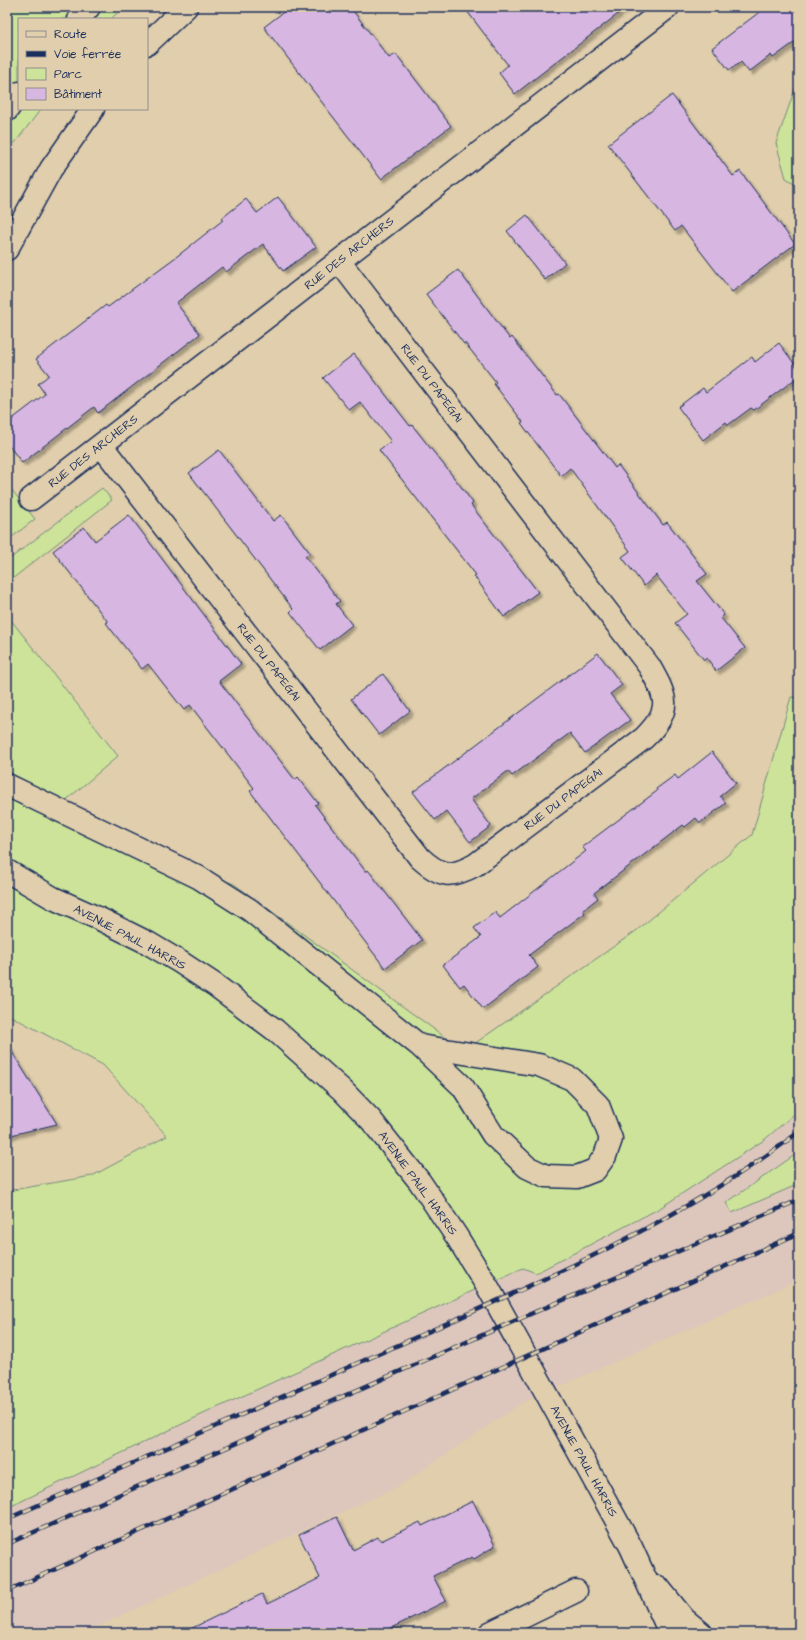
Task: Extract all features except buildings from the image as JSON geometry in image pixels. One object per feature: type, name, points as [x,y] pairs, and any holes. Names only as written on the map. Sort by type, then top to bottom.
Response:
[{"type":"street","points":[[80,18],[89,7]]},
{"type":"street","points":[[148,43],[186,7]]},
{"type":"street","name":"RUE DES ARCHERS","points":[[31,499],[339,262],[663,8]]},
{"type":"street","points":[[7,110],[18,94]]},
{"type":"street","points":[[7,249],[51,169],[92,110]]},
{"type":"street","name":"RUE DU PAPEGAI","points":[[101,445],[420,858],[431,868],[440,873],[460,873],[475,865],[644,738],[662,716],[665,702],[662,688],[649,666],[339,262]]},
{"type":"street","points":[[7,785],[198,877],[250,910],[420,1046],[462,1087],[493,1136],[527,1167],[546,1176],[577,1177],[595,1170],[605,1156],[611,1139],[598,1105],[572,1079],[539,1065],[420,1046]]},
{"type":"street","name":"AVENUE PAUL HARRIS","points":[[7,871],[53,898],[102,920],[148,944],[215,984],[281,1036],[342,1090],[371,1120],[420,1182],[465,1250],[489,1290],[631,1547],[670,1633]]},
{"type":"street","name":"AVENUE PAUL HARRIS","points":[[7,884],[53,898]]},
{"type":"street","name":"AVENUE PAUL HARRIS","points":[[631,1547],[664,1595],[684,1619],[701,1633]]},
{"type":"street","points":[[490,1633],[576,1591]]},
{"type":"shaded area","points":[[799,1110],[799,1152],[726,1203],[732,1213],[799,1184],[799,1280],[522,1403],[399,1486],[84,1633],[7,1633],[7,1508],[199,1416],[523,1268],[537,1273],[660,1208],[764,1140]]},
{"type":"green space","points":[[7,7],[123,7],[112,18],[18,18],[18,110],[40,110],[7,153]]},
{"type":"green space","points":[[799,84],[799,186],[786,178],[776,143],[795,89]]},
{"type":"green space","points":[[7,484],[35,519],[7,541]]},
{"type":"green space","points":[[102,488],[112,500],[7,583],[7,561]]},
{"type":"green space","points":[[7,615],[118,756],[64,802],[7,771]]},
{"type":"green space","points":[[791,697],[799,698],[799,1110],[764,1140],[660,1208],[536,1273],[523,1268],[199,1416],[7,1508],[7,1191],[92,1176],[167,1136],[103,1065],[7,1014],[7,797],[57,819],[234,884],[464,1051],[636,931],[752,835]]},
{"type":"green space","points":[[799,1152],[799,1184],[732,1213],[726,1203]]},
{"type":"railway","points":[[7,1519],[462,1317],[562,1271],[660,1221],[708,1193],[754,1164],[799,1132]]},
{"type":"railway","points":[[7,1544],[535,1312],[799,1200]]},
{"type":"railway","points":[[7,1591],[799,1233]]}]
